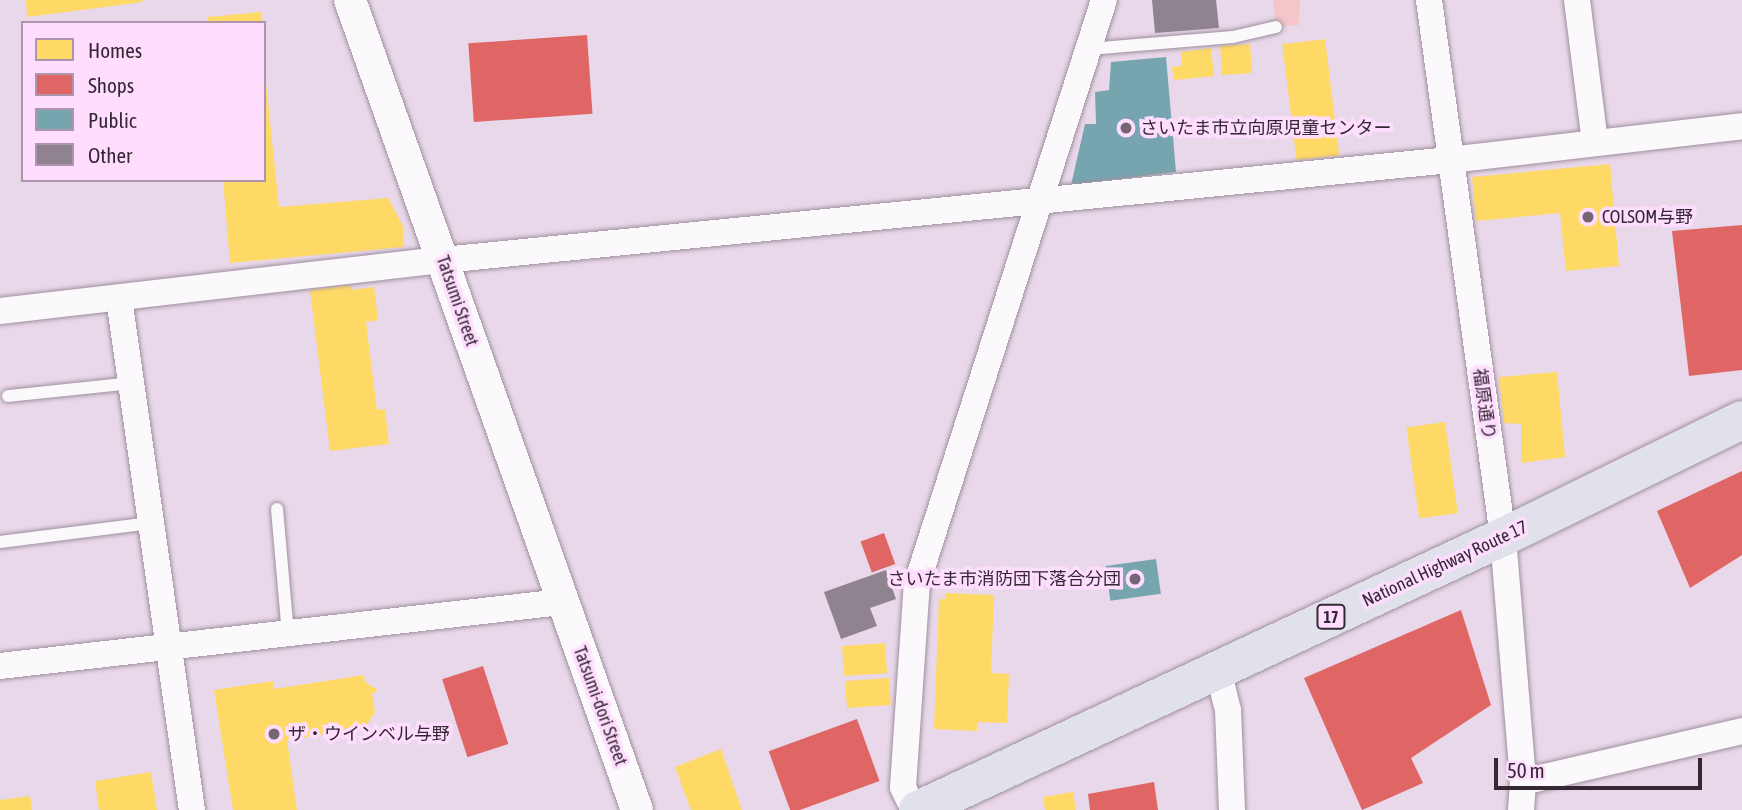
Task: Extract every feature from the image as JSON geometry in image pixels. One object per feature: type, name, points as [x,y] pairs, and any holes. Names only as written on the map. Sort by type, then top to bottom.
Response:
[{"type":"highway","name":"National Highway Route 17","points":[[916,810],[1503,537],[1742,420]]},
{"type":"street","name":"Tatsumi Street","points":[[350,0],[562,602]]},
{"type":"street","points":[[916,810],[904,787],[917,583],[1104,0]]},
{"type":"street","name":"福原通り","points":[[1429,0],[1503,537],[1523,782],[1521,810]]},
{"type":"street","points":[[1577,0],[1595,143]]},
{"type":"street","points":[[0,311],[443,260],[1450,160],[1742,126]]},
{"type":"street","points":[[119,298],[192,810]]},
{"type":"street","points":[[0,666],[288,637],[562,602]]},
{"type":"street","name":"Tatsumi-dori Street","points":[[562,602],[638,810]]},
{"type":"street","points":[[1218,670],[1228,710],[1232,810]]},
{"type":"street","points":[[1523,782],[1742,731]]},
{"type":"lane","points":[[1088,49],[1233,37],[1276,27]]},
{"type":"lane","points":[[8,396],[131,383]]},
{"type":"lane","points":[[277,509],[288,637]]},
{"type":"lane","points":[[0,542],[151,523]]},
{"type":"shaded area","points":[[1273,0],[1300,0],[1299,25],[1276,27]]},
{"type":"building: Homes","points":[[26,0],[142,0],[143,2],[27,17]]},
{"type":"building: Homes","points":[[261,12],[262,21],[208,21],[208,17]]},
{"type":"building: Homes","points":[[1325,39],[1339,155],[1297,160],[1282,44]]},
{"type":"building: Homes","points":[[1250,44],[1252,73],[1222,75],[1220,46]]},
{"type":"building: Homes","points":[[1211,48],[1214,76],[1174,80],[1172,67],[1182,66],[1181,52]]},
{"type":"building: Homes","points":[[266,83],[279,207],[388,198],[403,226],[404,247],[230,263],[223,182],[266,182]]},
{"type":"building: Homes","name":"COLSOM与野","points":[[1610,164],[1619,266],[1566,271],[1560,213],[1476,221],[1472,177]]},
{"type":"building: Homes","points":[[350,285],[351,290],[374,287],[378,320],[366,322],[377,410],[385,409],[389,444],[330,451],[310,290]]},
{"type":"building: Homes","points":[[1557,372],[1565,457],[1521,463],[1521,424],[1504,423],[1499,377]]},
{"type":"building: Homes","points":[[1445,422],[1458,513],[1419,519],[1406,427]]},
{"type":"building: Homes","points":[[945,593],[994,595],[991,673],[1009,674],[1007,723],[977,722],[977,731],[934,729],[939,599],[945,599]]},
{"type":"building: Homes","points":[[885,643],[887,673],[844,676],[842,646]]},
{"type":"building: Homes","name":"ザ・ウインベル与野","points":[[364,675],[365,682],[378,690],[372,694],[375,712],[365,728],[287,740],[297,810],[233,810],[214,690],[273,681],[274,689]]},
{"type":"building: Homes","points":[[889,678],[891,705],[847,708],[845,681]]},
{"type":"building: Homes","points":[[721,749],[742,810],[691,810],[675,767]]},
{"type":"building: Homes","points":[[151,772],[157,810],[99,810],[95,781]]},
{"type":"building: Homes","points":[[1073,792],[1076,810],[1045,810],[1043,797]]},
{"type":"building: Homes","points":[[30,796],[32,810],[0,810],[0,800]]},
{"type":"building: Shops","points":[[587,35],[593,114],[474,122],[468,43]]},
{"type":"building: Shops","points":[[1742,225],[1742,370],[1689,376],[1672,231]]},
{"type":"building: Shops","points":[[1742,471],[1742,555],[1690,588],[1657,511]]},
{"type":"building: Shops","points":[[884,533],[895,564],[872,573],[861,542]]},
{"type":"building: Shops","points":[[1461,610],[1491,705],[1411,758],[1423,783],[1362,810],[1304,678]]},
{"type":"building: Shops","points":[[483,666],[508,744],[467,757],[442,679]]},
{"type":"building: Shops","points":[[857,719],[880,781],[800,810],[790,810],[769,751]]},
{"type":"building: Shops","points":[[1154,782],[1158,810],[1090,810],[1088,794]]},
{"type":"building: Public","points":[[1166,57],[1176,172],[1071,185],[1085,124],[1096,124],[1095,92],[1109,90],[1111,62]]},
{"type":"building: Public","points":[[1156,559],[1161,594],[1110,601],[1105,566]]},
{"type":"building: Other","points":[[1152,0],[1216,0],[1219,28],[1155,33]]},
{"type":"building: Other","points":[[886,570],[896,599],[870,608],[877,626],[841,639],[824,592]]},
{"type":"place","name":"さいたま市立向原児童センター","points":[[1126,128]]},
{"type":"place","name":"COLSOM与野","points":[[1588,217]]},
{"type":"place","name":"さいたま市消防団下落合分団","points":[[1135,579]]},
{"type":"place","name":"ザ・ウインベル与野","points":[[274,734]]}]
